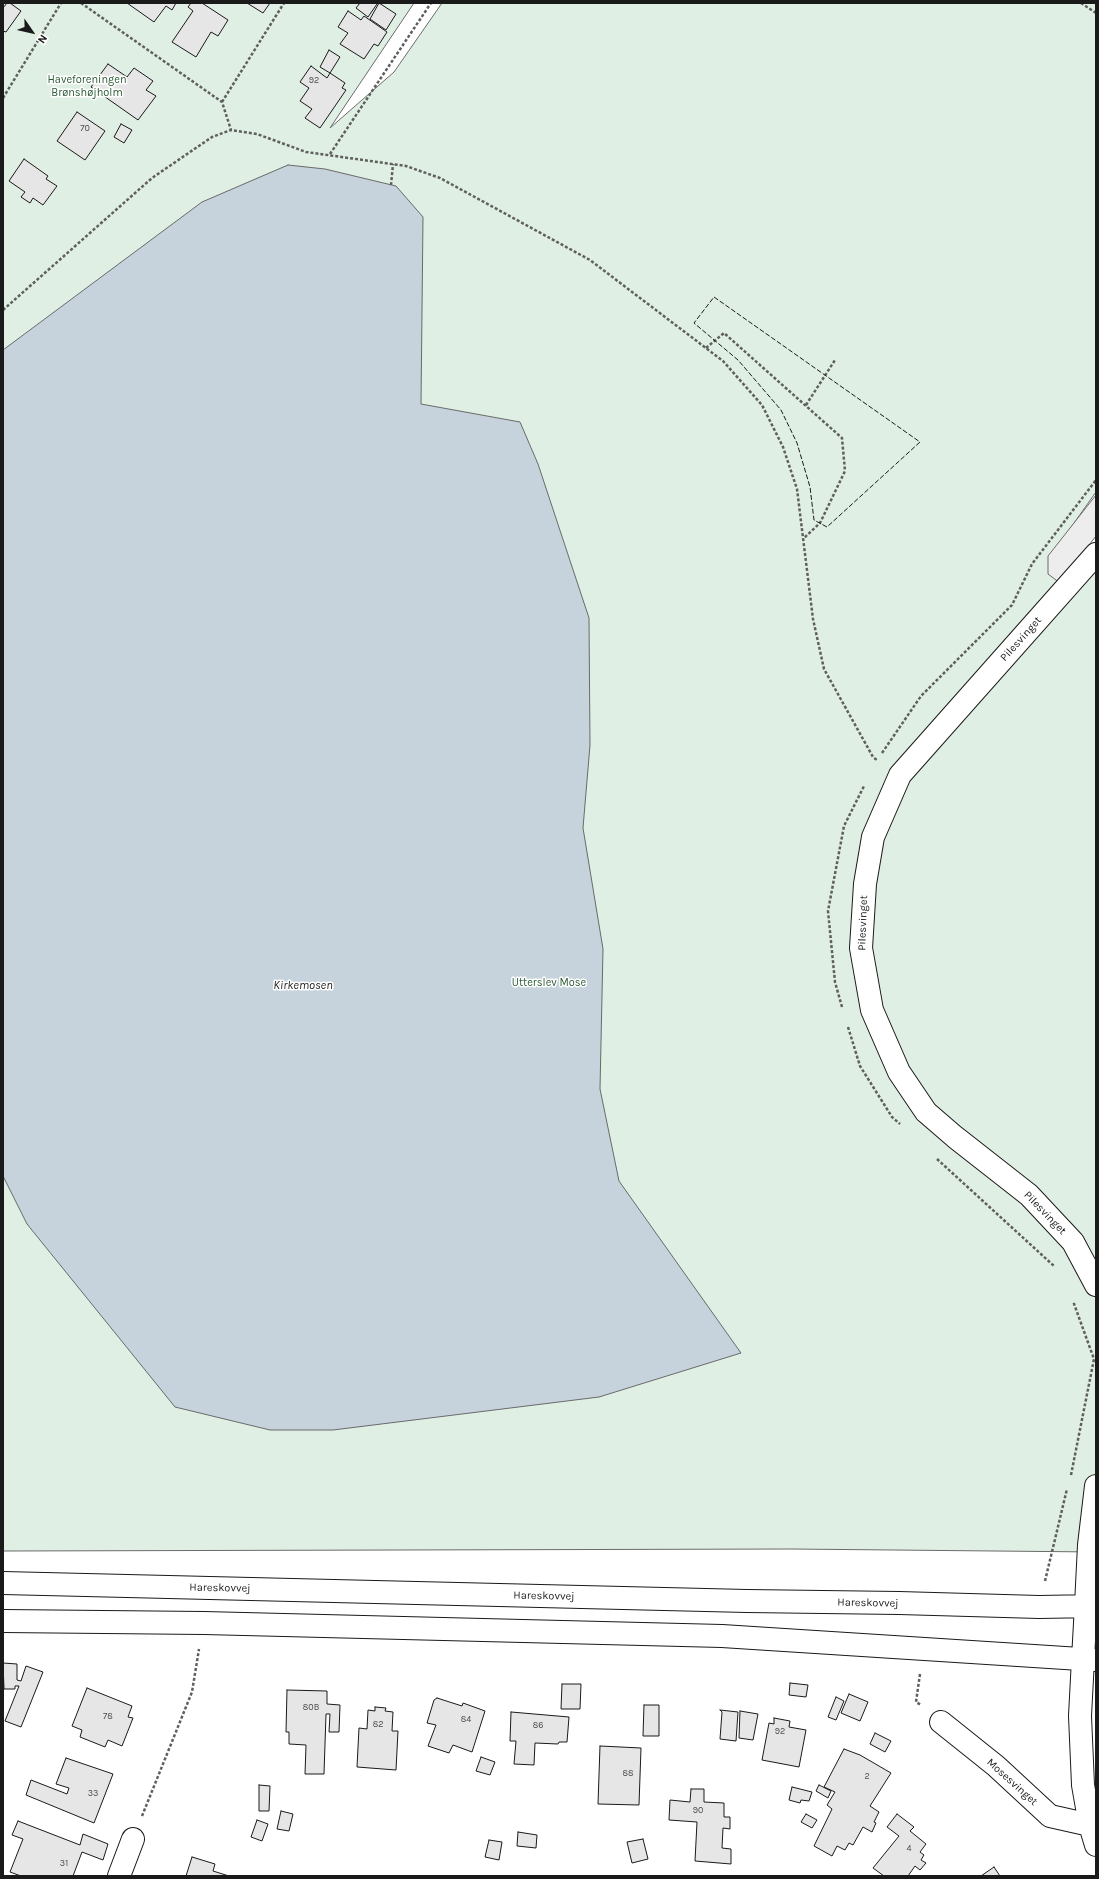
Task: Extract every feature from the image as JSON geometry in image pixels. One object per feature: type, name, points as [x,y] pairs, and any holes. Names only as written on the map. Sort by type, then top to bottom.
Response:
[{"type":"main road","name":"Pilesvinget","points":[[1096,554],[900,775],[873,837],[865,884],[861,948],[872,1010],[898,1072],[926,1112],[955,1137],[1029,1195],[1073,1242],[1096,1285]]},
{"type":"main road","points":[[1091,1606],[1096,1486]]},
{"type":"main road","name":"Hareskovvej","points":[[3,1583],[1039,1607],[1091,1606]]},
{"type":"main road","name":"Mosesvinget","points":[[1091,1606],[1089,1659],[1080,1716],[1082,1771],[1093,1835]]},
{"type":"main road","points":[[3,1621],[204,1623],[722,1636],[922,1650],[1089,1659]]},
{"type":"main road","name":"Mosesvinget","points":[[942,1722],[996,1766],[1050,1816],[1093,1835]]},
{"type":"main road","points":[[119,1876],[133,1839]]},
{"type":"path","points":[[3,98],[61,3]]},
{"type":"path","points":[[81,3],[222,102],[231,130]]},
{"type":"path","points":[[222,102],[284,3]]},
{"type":"path","points":[[330,154],[431,3]]},
{"type":"path","points":[[1081,3],[1096,13]]},
{"type":"path","points":[[3,310],[152,178],[212,137],[231,130],[257,134],[306,152],[330,154],[406,166],[440,178],[590,260],[723,361],[762,405],[783,446],[797,489],[813,619],[824,669],[873,757],[900,775]]},
{"type":"path","points":[[391,185],[393,164]]},
{"type":"path","points":[[706,348],[724,333],[842,438],[846,471],[820,523],[803,538]]},
{"type":"path","points":[[806,405],[836,360]]},
{"type":"path","points":[[874,767],[877,760],[921,696],[1012,605],[1032,564],[1096,480]]},
{"type":"path","points":[[844,1013],[835,982],[828,911],[844,826],[867,780]]},
{"type":"path","points":[[846,1020],[860,1066],[892,1117],[904,1128]]},
{"type":"path","points":[[933,1155],[1059,1271]]},
{"type":"path","points":[[1070,1476],[1094,1359],[1072,1297]]},
{"type":"path","points":[[1039,1607],[1068,1484]]},
{"type":"path","points":[[141,1819],[192,1692],[204,1623]]},
{"type":"path","points":[[922,1650],[916,1702],[942,1722]]},
{"type":"green space","name":"Utterslev Mose","points":[[3,3],[414,3],[330,128],[394,72],[442,3],[1096,3],[1096,492],[1062,540],[1096,563],[1096,1552],[791,1549],[3,1551]]},
{"type":"shaded area","points":[[1096,495],[1096,536],[1060,583],[1048,574],[1048,556]]},
{"type":"water","name":"Kirkemosen","points":[[288,165],[325,169],[396,186],[423,217],[421,404],[520,422],[538,464],[589,618],[590,745],[583,828],[603,949],[600,1089],[619,1181],[741,1353],[599,1397],[333,1430],[270,1430],[175,1407],[27,1224],[3,1176],[3,350],[202,202]]},
{"type":"building","points":[[7,3],[10,3],[21,11],[6,32],[3,31],[3,8]]},
{"type":"building","points":[[127,3],[176,3],[172,10],[166,6],[154,22]]},
{"type":"building","points":[[191,3],[202,3],[228,20],[218,36],[211,32],[196,57],[172,42],[193,11],[188,7]]},
{"type":"building","points":[[247,3],[270,3],[263,13]]},
{"type":"building","points":[[360,3],[377,4],[368,17],[356,8]]},
{"type":"building","points":[[379,3],[396,14],[386,30],[370,19]]},
{"type":"building","points":[[348,11],[361,20],[364,16],[387,32],[378,46],[374,44],[364,59],[340,44],[348,33],[338,27]]},
{"type":"building","points":[[329,50],[340,57],[330,73],[320,67]]},
{"type":"building","points":[[108,64],[127,77],[134,68],[153,81],[146,90],[156,96],[138,120],[91,87]]},
{"type":"building","points":[[311,66],[327,78],[330,73],[345,83],[342,88],[346,90],[320,128],[305,118],[312,109],[300,101],[309,88],[300,82]]},
{"type":"building","points":[[77,112],[105,131],[85,160],[57,141]]},
{"type":"building","points":[[121,124],[132,130],[124,143],[114,137]]},
{"type":"building","points":[[24,159],[48,176],[46,179],[57,186],[43,205],[33,198],[30,203],[21,197],[25,192],[9,181]]},
{"type":"building","points":[[3,1663],[17,1664],[17,1680],[21,1681],[26,1666],[43,1672],[21,1727],[5,1721],[19,1686],[15,1686],[15,1689],[4,1689]]},
{"type":"building","points":[[790,1683],[808,1685],[806,1697],[789,1695]]},
{"type":"building","points":[[562,1684],[581,1684],[580,1709],[561,1709]]},
{"type":"building","points":[[87,1688],[132,1706],[128,1717],[133,1718],[122,1746],[108,1740],[105,1747],[80,1737],[82,1730],[72,1726]]},
{"type":"building","points":[[287,1690],[327,1691],[327,1704],[340,1705],[339,1732],[329,1732],[330,1714],[326,1714],[324,1774],[305,1774],[306,1745],[289,1744],[289,1732],[286,1732]]},
{"type":"building","points":[[849,1694],[868,1702],[860,1721],[841,1713]]},
{"type":"building","points":[[836,1697],[844,1701],[836,1720],[828,1717]]},
{"type":"building","points":[[437,1698],[462,1706],[463,1703],[485,1711],[472,1752],[453,1745],[449,1753],[428,1746],[436,1725],[427,1723],[434,1700]]},
{"type":"building","points":[[644,1705],[659,1705],[659,1736],[643,1736]]},
{"type":"building","points":[[375,1707],[386,1708],[385,1711],[393,1712],[392,1731],[398,1731],[396,1770],[357,1767],[359,1728],[367,1729],[368,1710],[375,1711]]},
{"type":"building","points":[[720,1710],[738,1712],[736,1741],[720,1739],[722,1712]]},
{"type":"building","points":[[740,1711],[758,1714],[753,1740],[739,1738]]},
{"type":"building","points":[[511,1712],[569,1717],[567,1742],[559,1742],[558,1744],[535,1743],[534,1765],[514,1764],[516,1741],[510,1741]]},
{"type":"building","points":[[774,1718],[790,1721],[789,1727],[806,1730],[799,1767],[762,1760],[769,1723],[774,1724]]},
{"type":"building","points":[[875,1733],[891,1741],[885,1752],[870,1744]]},
{"type":"building","points":[[600,1746],[641,1748],[639,1805],[598,1804]]},
{"type":"building","points":[[844,1749],[860,1755],[891,1773],[870,1806],[879,1812],[874,1822],[876,1823],[872,1832],[863,1827],[853,1845],[849,1843],[845,1850],[837,1846],[832,1856],[814,1846],[832,1809],[827,1805],[835,1792],[824,1787]]},
{"type":"building","points":[[481,1757],[495,1762],[490,1775],[476,1771]]},
{"type":"building","points":[[66,1758],[113,1774],[94,1823],[26,1795],[31,1780],[67,1794],[69,1788],[56,1784]]},
{"type":"building","points":[[259,1785],[270,1786],[269,1811],[259,1811]]},
{"type":"building","points":[[819,1785],[831,1791],[828,1798],[816,1791]]},
{"type":"building","points":[[792,1787],[812,1792],[809,1801],[801,1800],[800,1803],[789,1800]]},
{"type":"building","points":[[691,1789],[704,1789],[704,1802],[724,1803],[724,1817],[730,1817],[730,1829],[723,1828],[722,1848],[731,1849],[731,1864],[695,1861],[697,1822],[669,1820],[670,1800],[690,1802]]},
{"type":"building","points":[[281,1811],[293,1814],[289,1831],[277,1829]]},
{"type":"building","points":[[806,1814],[817,1820],[812,1828],[801,1822]]},
{"type":"building","points":[[897,1814],[914,1827],[910,1831],[926,1844],[920,1852],[924,1855],[921,1860],[926,1863],[920,1870],[915,1866],[908,1876],[884,1876],[873,1868],[899,1836],[887,1827]]},
{"type":"building","points":[[257,1820],[268,1824],[262,1841],[251,1837]]},
{"type":"building","points":[[18,1821],[80,1845],[83,1834],[108,1844],[103,1860],[82,1852],[73,1876],[21,1876],[10,1872],[23,1839],[12,1835]]},
{"type":"building","points":[[518,1832],[537,1835],[536,1848],[517,1846]]},
{"type":"building","points":[[643,1839],[648,1859],[632,1863],[627,1842]]},
{"type":"building","points":[[489,1840],[502,1842],[499,1860],[485,1857]]},
{"type":"building","points":[[192,1857],[215,1864],[213,1871],[229,1876],[186,1876]]},
{"type":"building","points":[[994,1867],[1000,1876],[981,1876]]},
{"type":"fence","points":[[714,297],[920,442],[827,527],[814,520],[810,487],[797,443],[781,410],[738,360],[694,323],[714,297]]},
{"type":"park label","name":"Haveforeningen Brønshøjholm","points":[[87,86]]}]
